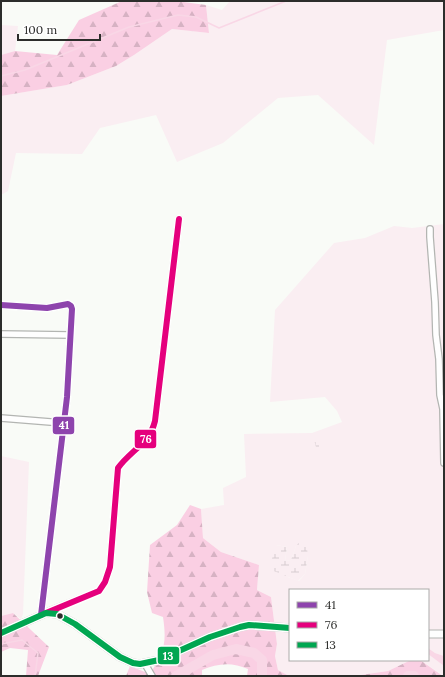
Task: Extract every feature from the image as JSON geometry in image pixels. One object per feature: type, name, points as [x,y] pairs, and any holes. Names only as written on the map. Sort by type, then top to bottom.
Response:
[{"type":"street","points":[[1,633],[100,591],[105,582],[110,567],[118,468],[149,436],[154,428],[179,218]]},
{"type":"street","points":[[430,228],[436,335],[444,409],[444,463]]},
{"type":"street","points":[[1,305],[47,308],[68,304],[71,306],[67,397],[63,423],[44,614]]},
{"type":"street","points":[[1,334],[70,335]]},
{"type":"street","points":[[1,418],[63,423]]},
{"type":"street","points":[[44,614],[57,614],[65,617],[108,649],[127,661],[145,664],[159,660],[240,627],[249,625],[289,628]]},
{"type":"street","points":[[429,634],[444,634]]},
{"type":"street","points":[[145,664],[152,676]]},
{"type":"green space","points":[[122,1],[176,1],[206,5],[209,33],[172,29],[116,66],[67,85],[1,96],[1,55],[15,51],[57,55],[79,20]]},
{"type":"green space","points":[[230,1],[444,1],[444,30],[387,40],[374,145],[318,95],[278,98],[223,143],[177,162],[156,115],[100,128],[82,154],[16,153],[8,191],[1,195],[1,96],[67,85],[116,66],[172,29],[209,33],[206,5],[222,10]]},
{"type":"green space","points":[[1,25],[18,26],[15,51],[1,55]]},
{"type":"green space","points":[[444,224],[444,656],[435,653],[429,649],[429,589],[289,589],[289,661],[409,661],[388,671],[354,676],[289,676],[278,670],[275,656],[277,644],[271,597],[257,590],[259,565],[221,552],[203,538],[201,509],[224,505],[223,488],[246,477],[244,434],[312,433],[342,422],[337,411],[325,397],[270,402],[275,310],[334,243],[365,238],[394,226],[412,228]],"holes":[[[276,545],[287,547],[285,561],[291,560],[296,546],[308,556],[305,574],[299,581],[288,577]]]},
{"type":"green space","points":[[314,440],[322,440],[328,444],[327,447],[321,450],[316,447]]},
{"type":"green space","points":[[1,456],[29,462],[23,614],[21,619],[13,613],[1,616]]},
{"type":"green space","points":[[190,505],[201,509],[203,538],[221,552],[259,565],[257,590],[271,597],[277,644],[275,656],[278,670],[289,676],[247,676],[248,669],[236,665],[225,664],[202,670],[202,676],[126,676],[130,666],[150,674],[161,653],[165,634],[163,617],[152,613],[147,592],[150,545],[177,525]]},
{"type":"green space","points":[[301,540],[306,541],[308,556],[305,574],[298,581],[269,569],[276,545],[287,547],[285,561],[291,560],[296,546]]},
{"type":"green space","points":[[13,613],[49,647],[38,676],[26,676],[28,650],[10,648],[1,652],[1,616]]},
{"type":"green space","points":[[429,655],[444,666],[444,676],[422,661],[429,661]]},
{"type":"green space","points":[[409,661],[421,661],[443,676],[354,676],[388,671]]},
{"type":"shaded area","points":[[429,649],[435,653],[444,656],[444,666],[429,655]]},
{"type":"waterway","points":[[1,76],[25,70],[129,27],[178,15],[196,17],[219,28],[286,1]]},
{"type":"waterway","points":[[1,644],[22,640],[38,653],[35,676]]},
{"type":"waterway","points":[[176,676],[213,655],[236,649],[254,653],[262,660],[262,676]]},
{"type":"waterway","points":[[408,676],[414,676]]},
{"type":"transit line","name":"76","points":[[46,613],[99,591],[105,582],[110,567],[118,468],[149,435],[155,421],[179,219]]},
{"type":"transit line","name":"41","points":[[1,305],[47,308],[68,304],[72,309],[67,397],[41,615]]},
{"type":"transit line","name":"13","points":[[1,633],[46,613],[57,614],[75,624],[120,657],[133,663],[140,664],[159,660],[210,637],[240,627],[249,625],[289,628]]}]
